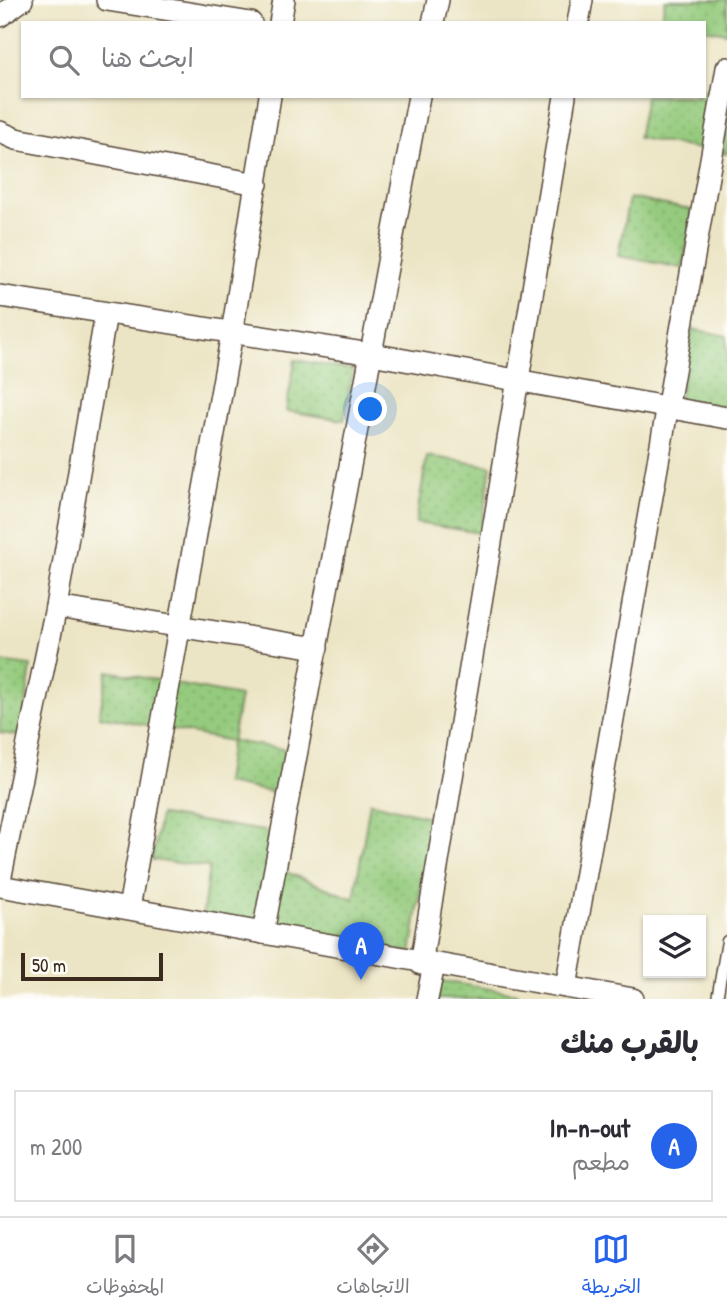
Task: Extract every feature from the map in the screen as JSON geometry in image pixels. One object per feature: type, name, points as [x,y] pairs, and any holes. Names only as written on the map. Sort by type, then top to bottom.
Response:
[{"type":"street","points":[[0,16],[22,0]]},
{"type":"street","points":[[107,0],[238,21]]},
{"type":"street","points":[[280,21],[284,0]]},
{"type":"street","points":[[433,21],[438,0]]},
{"type":"street","points":[[578,21],[582,0]]},
{"type":"street","points":[[566,987],[727,68]]},
{"type":"street","points":[[129,908],[232,333],[270,98]]},
{"type":"street","points":[[263,933],[419,98]]},
{"type":"street","points":[[427,999],[427,965],[517,381],[565,98]]},
{"type":"street","points":[[0,132],[16,139],[257,184]]},
{"type":"street","points":[[0,296],[371,354],[727,418]]},
{"type":"street","points":[[0,880],[56,607],[106,313]]},
{"type":"street","points":[[56,607],[317,648]]},
{"type":"street","points":[[0,886],[427,965],[531,991],[566,987],[633,999]]},
{"type":"lane","points":[[717,999],[727,941]]},
{"type":"green space","points":[[665,0],[727,0],[727,33],[706,29],[706,21],[661,21]]},
{"type":"green space","points":[[706,90],[727,95],[727,154],[638,138],[646,98],[706,98]]},
{"type":"green space","points":[[629,198],[693,210],[683,268],[618,256]]},
{"type":"green space","points":[[692,329],[727,336],[727,408],[679,399]]},
{"type":"green space","points":[[295,360],[353,370],[344,420],[286,411]]},
{"type":"green space","points":[[427,456],[491,466],[481,533],[416,523]]},
{"type":"green space","points":[[0,662],[31,666],[22,736],[0,733]]},
{"type":"green space","points":[[108,671],[240,696],[232,741],[290,750],[282,794],[225,783],[231,741],[99,716]]},
{"type":"green space","points":[[370,802],[432,818],[411,953],[202,919],[209,867],[152,860],[160,815],[291,835],[286,872],[354,899]]},
{"type":"green space","points":[[440,981],[517,993],[516,999],[436,999]]},
{"type":"place","name":"In-n-out","points":[[361,980]]}]
